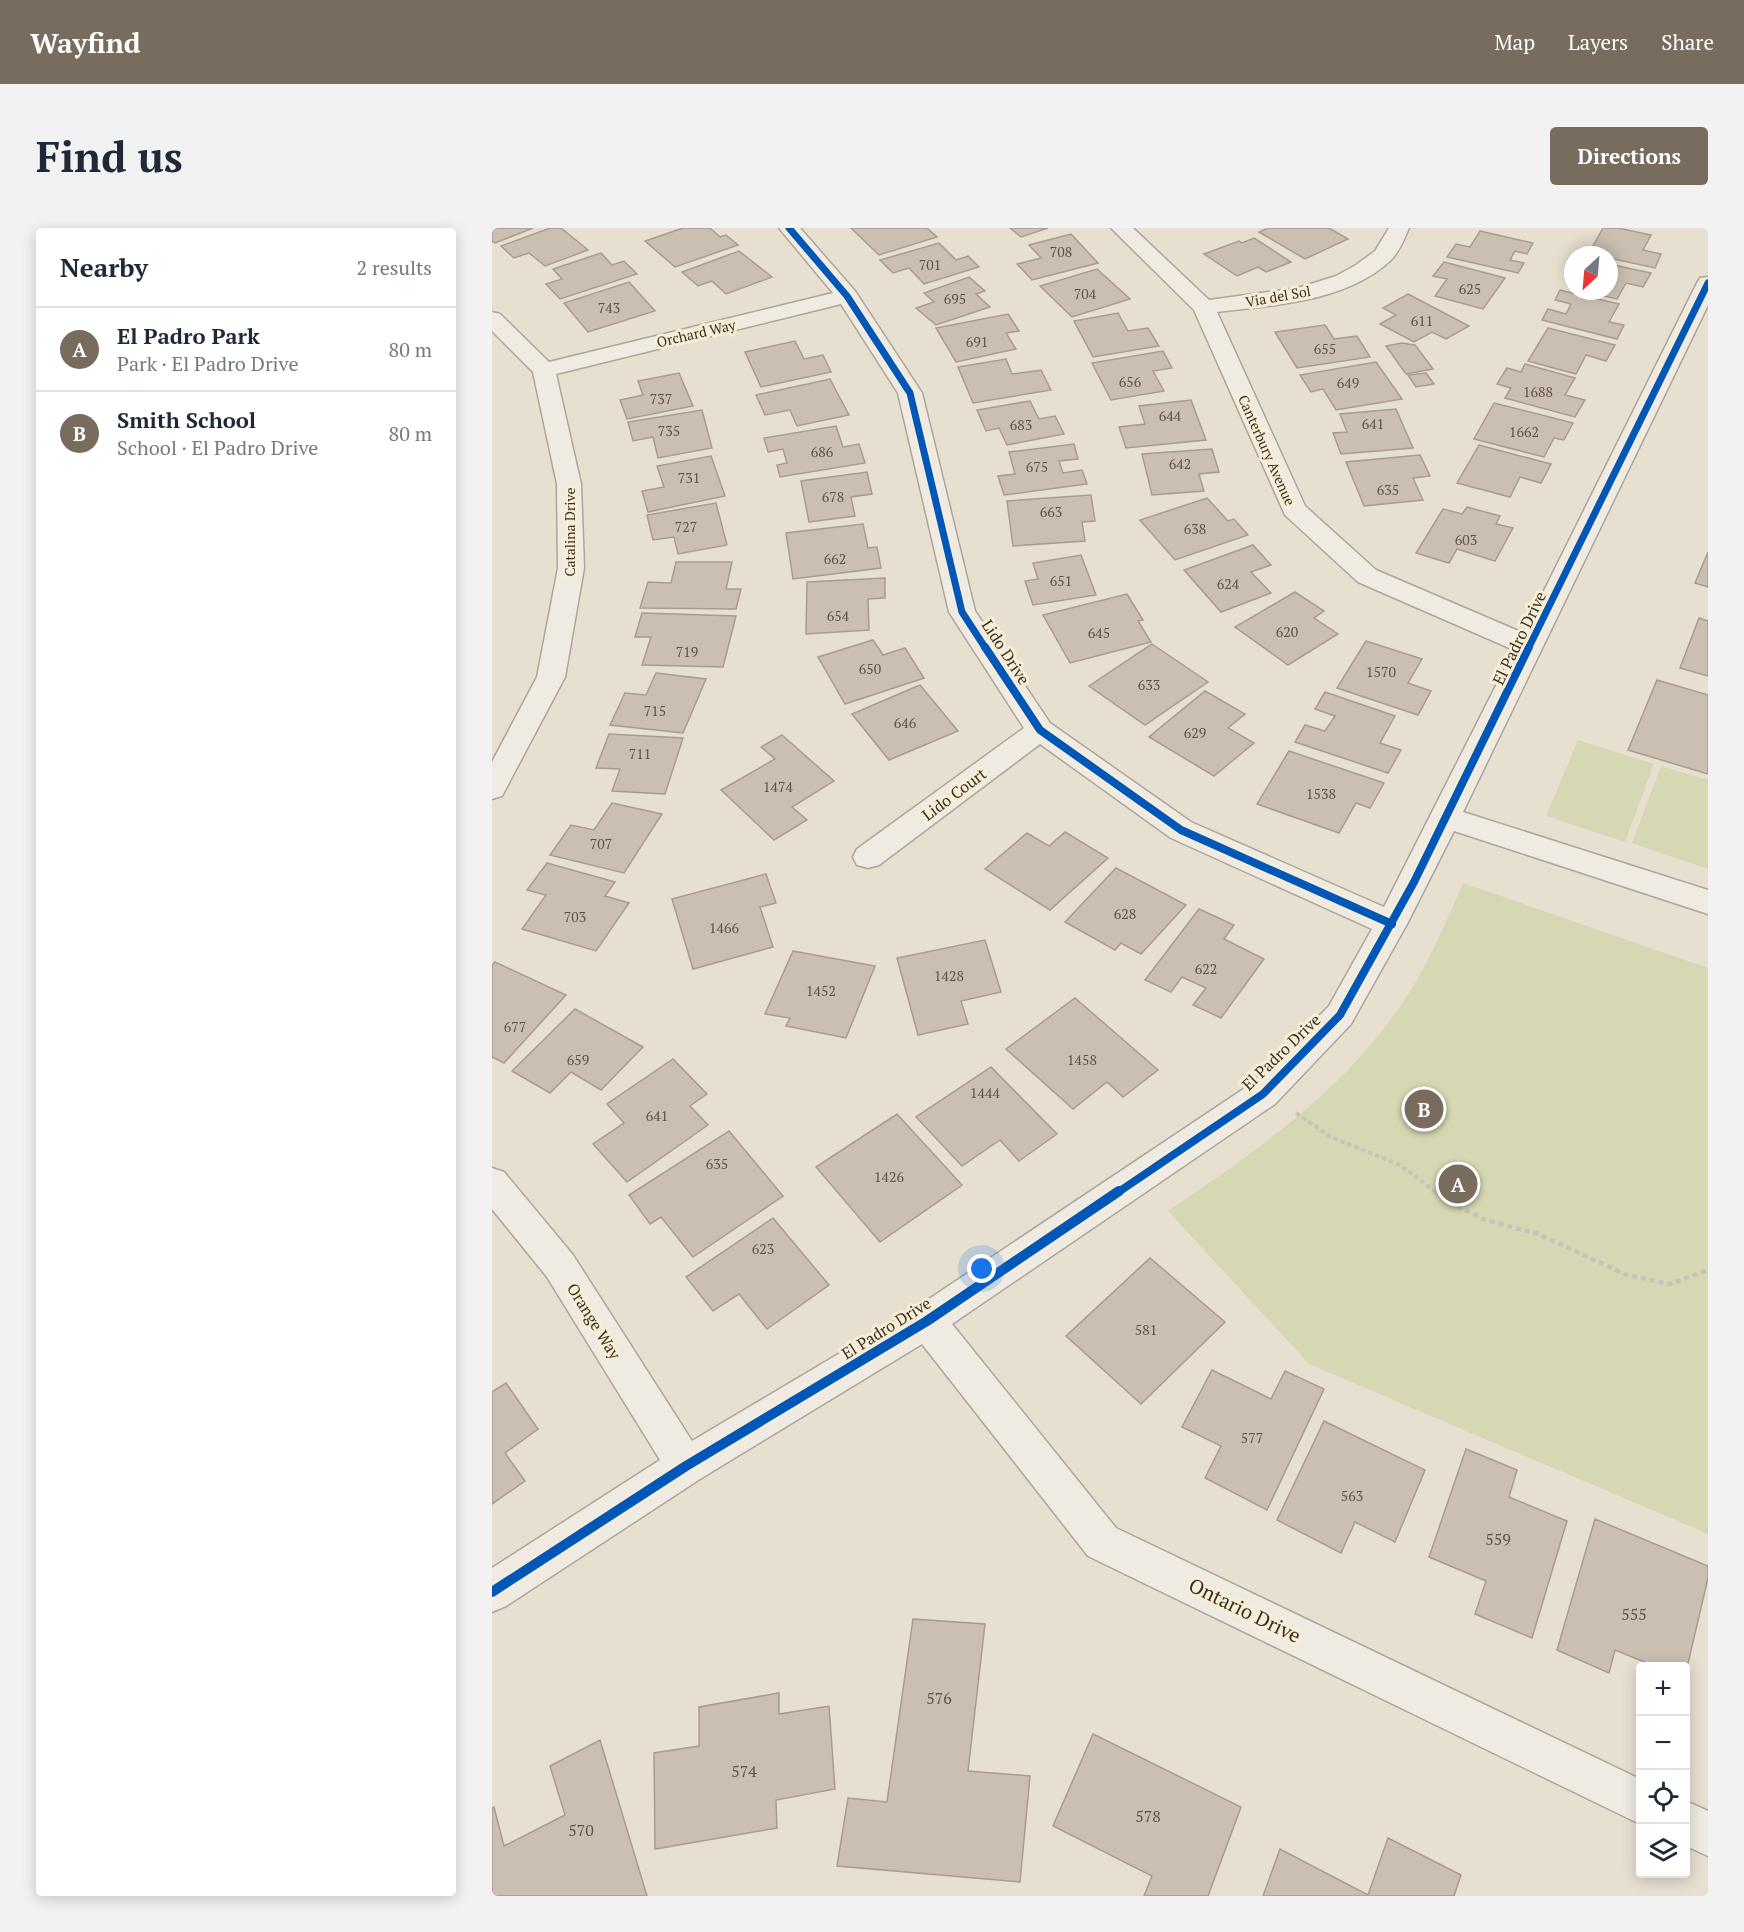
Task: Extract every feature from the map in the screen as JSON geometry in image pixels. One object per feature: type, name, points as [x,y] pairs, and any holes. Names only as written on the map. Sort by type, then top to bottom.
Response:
[{"type":"street","name":"Lido Drive","points":[[789,228],[848,296],[910,393],[962,612],[1040,730],[1181,830],[1392,924]]},
{"type":"street","name":"Canterbury Avenue","points":[[1120,228],[1204,307],[1293,510],[1367,576],[1531,648]]},
{"type":"street","name":"Via del Sol","points":[[1204,307],[1304,294],[1351,277],[1384,255],[1399,228]]},
{"type":"street","name":"Orchard Way","points":[[544,370],[848,296]]},
{"type":"street","name":"El Padro Drive","points":[[492,1592],[686,1466],[927,1321],[1263,1094],[1340,1015],[1392,924],[1446,818],[1704,300]]},
{"type":"street","points":[[492,319],[544,370]]},
{"type":"street","name":"Catalina Drive","points":[[492,789],[551,677],[571,568],[569,484],[544,370]]},
{"type":"street","name":"Lido Court","points":[[868,857],[1040,730]]},
{"type":"street","points":[[1446,818],[1708,902]]},
{"type":"street","name":"Orange Way","points":[[492,1183],[560,1266],[686,1466]]},
{"type":"street","name":"Ontario Drive","points":[[927,1321],[1102,1542],[1636,1800]]},
{"type":"street","points":[[1690,1826],[1708,1834]]},
{"type":"path","points":[[1296,1113],[1331,1137],[1400,1165],[1448,1201],[1483,1219],[1538,1234],[1627,1275],[1670,1284],[1708,1270]]},
{"type":"green space","points":[[1578,740],[1654,764],[1625,842],[1546,816]]},
{"type":"green space","points":[[1661,766],[1708,780],[1708,869],[1632,843]]},
{"type":"green space","points":[[1463,883],[1708,968],[1708,1534],[1309,1364],[1168,1211],[1295,1119],[1352,1066],[1377,1037],[1410,991],[1435,946]]},
{"type":"building","points":[[492,228],[533,228],[495,243],[492,241]]},
{"type":"building","points":[[550,228],[561,228],[588,250],[545,266],[529,253],[514,258],[501,246]]},
{"type":"building","points":[[683,228],[710,228],[720,237],[726,235],[738,245],[675,267],[645,241]]},
{"type":"building","points":[[851,228],[927,228],[937,237],[879,255]]},
{"type":"building","points":[[1010,228],[1048,228],[1021,237]]},
{"type":"building","points":[[1268,228],[1329,228],[1348,239],[1305,259],[1259,232]]},
{"type":"building","points":[[1603,228],[1618,228],[1651,235],[1643,250],[1661,254],[1655,268],[1618,260],[1618,246],[1593,246]]},
{"type":"building","points":[[1480,231],[1533,243],[1527,254],[1515,251],[1510,260],[1524,263],[1518,273],[1447,257],[1456,244],[1470,247]]},
{"type":"building","points":[[1071,234],[1098,263],[1032,280],[1017,264],[1041,258],[1029,245]]},
{"type":"building","points":[[1254,238],[1291,262],[1266,272],[1258,267],[1237,276],[1204,254],[1239,241],[1242,243]]},
{"type":"building","points":[[939,243],[956,260],[968,256],[979,267],[924,284],[909,268],[893,273],[880,260]]},
{"type":"building","points":[[739,251],[772,277],[726,294],[712,281],[698,286],[682,272]]},
{"type":"building","points":[[601,253],[612,265],[624,261],[637,274],[560,299],[546,284],[562,279],[553,269]]},
{"type":"building","points":[[1444,262],[1505,278],[1483,309],[1435,296],[1447,279],[1433,276]]},
{"type":"building","points":[[1618,266],[1651,273],[1643,287],[1626,283],[1618,297]]},
{"type":"building","points":[[1097,269],[1130,299],[1072,317],[1040,286]]},
{"type":"building","points":[[969,277],[985,291],[976,294],[990,307],[936,325],[916,308],[934,302],[924,293]]},
{"type":"building","points":[[629,282],[655,311],[588,332],[564,303]]},
{"type":"building","points":[[1560,290],[1564,291],[1564,300],[1602,300],[1619,304],[1609,322],[1624,325],[1617,339],[1542,320],[1548,309],[1566,314],[1571,304],[1555,300]]},
{"type":"building","points":[[1408,294],[1469,326],[1446,339],[1432,332],[1414,342],[1380,324],[1396,315],[1383,308]]},
{"type":"building","points":[[1118,313],[1128,331],[1148,328],[1159,346],[1093,357],[1074,321]]},
{"type":"building","points":[[1008,314],[1019,331],[1006,333],[1016,349],[956,362],[936,328]]},
{"type":"building","points":[[1325,325],[1334,339],[1357,336],[1370,357],[1297,368],[1275,332]]},
{"type":"building","points":[[1548,328],[1615,345],[1606,361],[1586,355],[1576,374],[1528,361]]},
{"type":"building","points":[[795,341],[804,359],[823,355],[831,372],[761,387],[745,352]]},
{"type":"building","points":[[1402,343],[1415,345],[1433,369],[1406,374],[1386,346]]},
{"type":"building","points":[[1163,351],[1172,368],[1153,371],[1164,391],[1111,400],[1092,363]]},
{"type":"building","points":[[1006,359],[1012,374],[1041,370],[1051,390],[973,403],[958,367]]},
{"type":"building","points":[[1376,362],[1402,399],[1336,410],[1323,389],[1311,392],[1300,375]]},
{"type":"building","points":[[1525,364],[1575,378],[1565,395],[1585,400],[1575,417],[1505,398],[1511,388],[1497,384],[1507,368],[1521,372]]},
{"type":"building","points":[[679,373],[693,406],[627,419],[620,400],[643,395],[638,381]]},
{"type":"building","points":[[1426,373],[1434,384],[1416,387],[1408,375]]},
{"type":"building","points":[[830,379],[849,415],[797,426],[790,410],[765,415],[756,395]]},
{"type":"building","points":[[1191,400],[1206,440],[1126,448],[1119,427],[1145,424],[1139,406]]},
{"type":"building","points":[[1030,401],[1039,419],[1055,416],[1064,434],[1007,445],[999,428],[986,431],[977,410]]},
{"type":"building","points":[[1494,403],[1573,423],[1564,440],[1554,438],[1544,457],[1474,439]]},
{"type":"building","points":[[1396,409],[1413,448],[1341,454],[1333,433],[1347,432],[1340,414]]},
{"type":"building","points":[[702,410],[712,448],[658,458],[653,437],[633,441],[628,422]]},
{"type":"building","points":[[836,426],[843,447],[859,444],[865,463],[780,477],[777,465],[787,463],[783,449],[768,452],[764,438]]},
{"type":"building","points":[[1074,444],[1078,459],[1059,461],[1063,473],[1082,470],[1087,484],[1004,495],[998,476],[1015,474],[1009,452]]},
{"type":"building","points":[[1479,445],[1551,464],[1541,483],[1520,477],[1510,497],[1457,483]]},
{"type":"building","points":[[1212,449],[1219,472],[1199,474],[1204,491],[1152,495],[1142,454]]},
{"type":"building","points":[[1420,455],[1430,476],[1413,478],[1423,500],[1364,506],[1346,462]]},
{"type":"building","points":[[711,456],[725,496],[648,512],[642,491],[664,487],[657,466]]},
{"type":"building","points":[[867,472],[872,494],[851,497],[855,516],[809,522],[801,481]]},
{"type":"building","points":[[1091,495],[1095,521],[1082,522],[1085,541],[1013,546],[1007,501]]},
{"type":"building","points":[[1207,498],[1228,521],[1234,519],[1248,535],[1175,560],[1140,520]]},
{"type":"building","points":[[716,503],[727,545],[678,554],[674,537],[653,540],[647,515]]},
{"type":"building","points":[[1467,507],[1500,516],[1496,524],[1513,528],[1495,561],[1457,549],[1449,563],[1416,553],[1443,509],[1462,514]]},
{"type":"building","points":[[863,524],[868,548],[877,547],[881,568],[793,579],[786,533]]},
{"type":"building","points":[[1253,545],[1271,565],[1251,572],[1271,593],[1221,612],[1184,570]]},
{"type":"building","points":[[1708,552],[1708,587],[1695,583]]},
{"type":"building","points":[[1081,555],[1096,595],[1033,605],[1025,581],[1038,579],[1033,563]]},
{"type":"building","points":[[676,562],[732,562],[726,589],[741,589],[736,609],[640,608],[648,582],[671,583]]},
{"type":"building","points":[[885,578],[885,598],[868,599],[869,630],[806,634],[807,582]]},
{"type":"building","points":[[1295,592],[1324,611],[1314,618],[1338,634],[1288,665],[1235,627]]},
{"type":"building","points":[[1127,594],[1143,620],[1138,621],[1151,642],[1070,663],[1043,615]]},
{"type":"building","points":[[642,613],[736,616],[723,667],[642,665],[651,637],[635,637]]},
{"type":"building","points":[[1699,618],[1708,621],[1708,676],[1680,668]]},
{"type":"building","points":[[873,640],[883,655],[905,648],[924,678],[845,704],[818,657]]},
{"type":"building","points":[[1366,641],[1422,659],[1408,683],[1431,691],[1418,715],[1337,688]]},
{"type":"building","points":[[1152,644],[1208,682],[1145,725],[1089,686]]},
{"type":"building","points":[[656,673],[706,679],[683,733],[610,725],[625,693],[646,695]]},
{"type":"building","points":[[1657,680],[1708,695],[1708,774],[1628,750]]},
{"type":"building","points":[[920,685],[958,731],[889,760],[852,714]]},
{"type":"building","points":[[1205,691],[1245,714],[1228,728],[1254,743],[1214,776],[1149,737]]},
{"type":"building","points":[[1325,692],[1395,716],[1380,743],[1401,750],[1388,773],[1295,742],[1305,725],[1325,731],[1335,716],[1315,709]]},
{"type":"building","points":[[609,734],[683,738],[665,794],[612,791],[620,769],[596,768]]},
{"type":"building","points":[[782,735],[834,781],[792,807],[807,820],[774,840],[721,790],[775,759],[761,747]]},
{"type":"building","points":[[1289,751],[1384,783],[1370,808],[1356,803],[1339,833],[1257,804]]},
{"type":"building","points":[[612,803],[662,814],[624,873],[550,855],[571,825],[594,830]]},
{"type":"building","points":[[1065,832],[1108,858],[1050,910],[985,869],[1027,833],[1049,846]]},
{"type":"building","points":[[547,863],[615,882],[605,896],[629,903],[596,951],[522,929],[546,895],[527,890]]},
{"type":"building","points":[[1116,868],[1186,905],[1141,954],[1121,943],[1115,950],[1065,922]]},
{"type":"building","points":[[766,874],[776,903],[760,907],[773,947],[693,969],[672,899]]},
{"type":"building","points":[[1199,909],[1234,925],[1224,939],[1264,959],[1221,1018],[1193,1005],[1206,988],[1182,977],[1171,992],[1145,980]]},
{"type":"building","points":[[985,940],[1001,992],[961,1001],[968,1024],[918,1035],[897,958]]},
{"type":"building","points":[[793,951],[875,966],[846,1038],[786,1026],[790,1018],[765,1014]]},
{"type":"building","points":[[495,962],[566,995],[504,1063],[492,1057],[492,965]]},
{"type":"building","points":[[1075,998],[1158,1070],[1123,1097],[1107,1082],[1073,1109],[1006,1049]]},
{"type":"building","points":[[575,1009],[643,1047],[601,1090],[571,1072],[550,1093],[512,1071]]},
{"type":"building","points":[[673,1059],[707,1094],[690,1106],[708,1125],[627,1182],[593,1144],[624,1123],[607,1104]]},
{"type":"building","points":[[991,1067],[1057,1134],[1019,1161],[1000,1140],[962,1166],[916,1117]]},
{"type":"building","points":[[897,1114],[962,1185],[880,1242],[816,1167]]},
{"type":"building","points":[[729,1131],[783,1196],[693,1257],[661,1217],[650,1224],[629,1195]]},
{"type":"building","points":[[773,1218],[829,1285],[767,1329],[739,1294],[713,1311],[686,1277]]},
{"type":"building","points":[[1150,1258],[1225,1322],[1141,1404],[1066,1336]]},
{"type":"building","points":[[1212,1370],[1271,1399],[1285,1371],[1324,1389],[1267,1510],[1205,1478],[1221,1446],[1182,1427]]},
{"type":"building","points":[[506,1383],[538,1429],[505,1453],[525,1481],[492,1504],[492,1392]]},
{"type":"building","points":[[1324,1421],[1425,1470],[1395,1542],[1355,1522],[1341,1553],[1277,1520]]},
{"type":"building","points":[[1466,1449],[1517,1470],[1509,1497],[1567,1521],[1532,1638],[1475,1614],[1486,1581],[1429,1557]]},
{"type":"building","points":[[1595,1519],[1708,1566],[1708,1578],[1688,1662],[1644,1662],[1615,1650],[1609,1673],[1557,1650]]},
{"type":"building","points":[[913,1619],[985,1624],[968,1771],[1030,1776],[1020,1882],[837,1866],[848,1798],[887,1802]]},
{"type":"building","points":[[779,1693],[779,1714],[829,1706],[835,1789],[776,1800],[777,1828],[655,1849],[654,1753],[699,1746],[699,1707]]},
{"type":"building","points":[[1093,1734],[1241,1807],[1208,1896],[1144,1896],[1152,1876],[1053,1826]]},
{"type":"building","points":[[600,1740],[647,1896],[492,1896],[492,1808],[494,1807],[504,1846],[565,1815],[550,1766]]},
{"type":"building","points":[[1388,1838],[1461,1875],[1454,1896],[1263,1896],[1280,1849],[1368,1895]]},
{"type":"cycle path","points":[[789,228],[847,296],[910,393],[962,612],[1040,730],[1181,830],[1392,924]]},
{"type":"cycle path","points":[[492,1592],[686,1466],[927,1321],[1263,1094],[1340,1015],[1414,882],[1708,283]]},
{"type":"place","name":"Smith School","points":[[1424,1109]]},
{"type":"place","name":"El Padro Park","points":[[1458,1184]]}]
